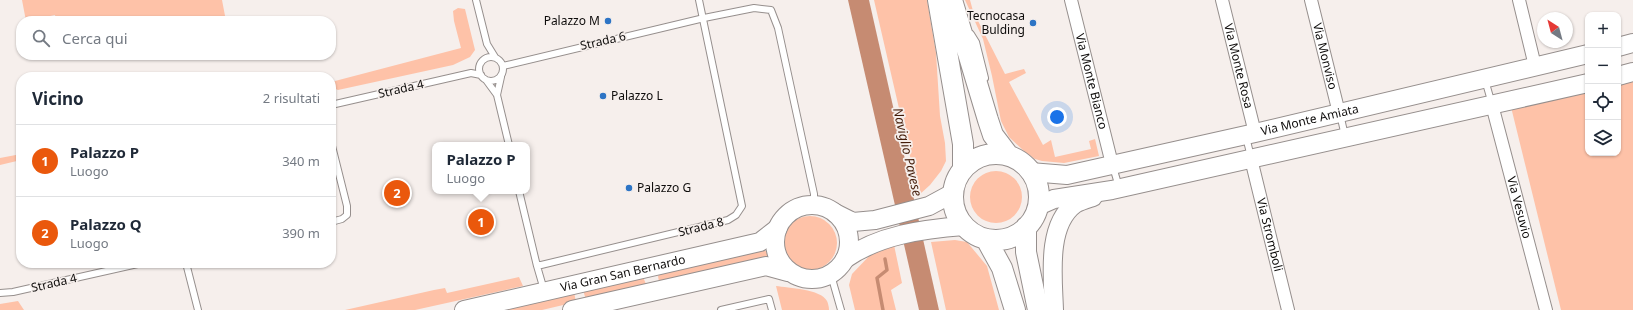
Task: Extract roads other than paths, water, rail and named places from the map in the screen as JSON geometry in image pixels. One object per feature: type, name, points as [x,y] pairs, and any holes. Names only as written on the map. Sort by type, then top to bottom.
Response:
[{"type":"main road","points":[[938,0],[963,144],[963,169]]},
{"type":"main road","points":[[952,0],[988,120],[994,135],[1009,156]]},
{"type":"main road","points":[[1621,46],[1633,43]]},
{"type":"main road","name":"Via Monte Amiata","points":[[1030,172],[1066,174],[1250,134],[1585,55]]},
{"type":"main road","points":[[1621,75],[1633,72]]},
{"type":"main road","name":"Via Monte Amiata","points":[[1038,206],[1054,198],[1116,189],[1585,84]]},
{"type":"main road","points":[[997,154],[1009,156],[1021,162],[1036,182],[1039,194],[1038,206],[1034,217],[1018,234],[997,240],[986,239],[970,232],[957,216],[953,205],[955,184],[963,169],[973,161],[984,156],[997,154]]},
{"type":"main road","points":[[1054,310],[1052,249],[1061,220],[1075,204],[1116,189]]},
{"type":"main road","points":[[953,193],[929,206],[874,220],[853,222],[825,207],[814,205],[803,206],[792,211],[784,218],[778,228],[775,240],[776,252],[780,263],[788,272],[799,278],[811,280],[823,278],[834,273],[845,259],[859,249],[878,241],[933,228],[964,226]]},
{"type":"main road","points":[[835,213],[843,221],[848,232],[849,248],[845,259]]},
{"type":"main road","points":[[1026,227],[1026,252],[1038,310]]},
{"type":"main road","name":"Via Gran San Bernardo","points":[[464,310],[760,242],[778,228]]},
{"type":"main road","points":[[986,239],[1002,268],[1015,310]]},
{"type":"main road","name":"Via Gran San Bernardo","points":[[572,310],[766,266],[788,272]]},
{"type":"street","name":"Via Monte Bianco","points":[[1071,0],[1112,164]]},
{"type":"street","name":"Via Monte Rosa","points":[[1222,0],[1250,134]]},
{"type":"street","name":"Via Monviso","points":[[1311,0],[1339,113]]},
{"type":"street","points":[[1519,0],[1535,66]]},
{"type":"street","name":"Via Vesuvio","points":[[1492,105],[1546,310]]},
{"type":"street","name":"Via Stromboli","points":[[1251,159],[1288,310]]},
{"type":"lane","points":[[476,0],[487,44],[503,66],[503,73],[497,95]]},
{"type":"lane","name":"Strada 8","points":[[536,266],[728,220],[736,215],[742,206],[704,18],[699,0]]},
{"type":"lane","points":[[704,18],[754,8],[771,10],[778,28],[814,194],[814,205]]},
{"type":"lane","name":"Strada 6","points":[[503,66],[704,18]]},
{"type":"lane","points":[[959,22],[968,30],[976,42],[983,67],[985,82]]},
{"type":"lane","points":[[487,44],[480,67],[481,75],[497,95],[508,142]]},
{"type":"lane","points":[[483,60],[495,57]]},
{"type":"lane","name":"Strada 4","points":[[336,104],[471,73],[480,67]]},
{"type":"lane","name":"Strada 4","points":[[471,73],[481,75]]},
{"type":"lane","points":[[486,80],[494,81],[501,77]]},
{"type":"lane","points":[[1484,79],[1492,105]]},
{"type":"lane","points":[[986,90],[994,135]]},
{"type":"lane","points":[[1339,113],[1346,138]]},
{"type":"lane","points":[[1250,134],[1251,159]]},
{"type":"lane","points":[[336,163],[347,210],[347,215],[342,219],[336,221]]},
{"type":"lane","points":[[1112,164],[1116,189]]},
{"type":"lane","points":[[520,194],[536,266],[544,292]]},
{"type":"lane","name":"Strada 4","points":[[0,293],[13,292],[120,268]]},
{"type":"lane","points":[[187,268],[198,310]]},
{"type":"lane","points":[[834,273],[833,282],[841,310]]},
{"type":"lane","points":[[721,310],[769,299],[772,310]]},
{"type":"waterway","points":[[883,310],[877,278],[887,270],[885,259]]},
{"type":"place","name":"Palazzo M","points":[[608,21]]},
{"type":"place","name":"Tecnocasa Bulding","points":[[1033,23]]},
{"type":"place","name":"Palazzo L","points":[[603,96]]},
{"type":"place","name":"Palazzo G","points":[[629,188]]},
{"type":"place","name":"Palazzo Q","points":[[397,193]]},
{"type":"place","name":"Palazzo P","points":[[481,222]]},
{"type":"water label","name":"Naviglio Pavese","points":[[908,152]]}]
